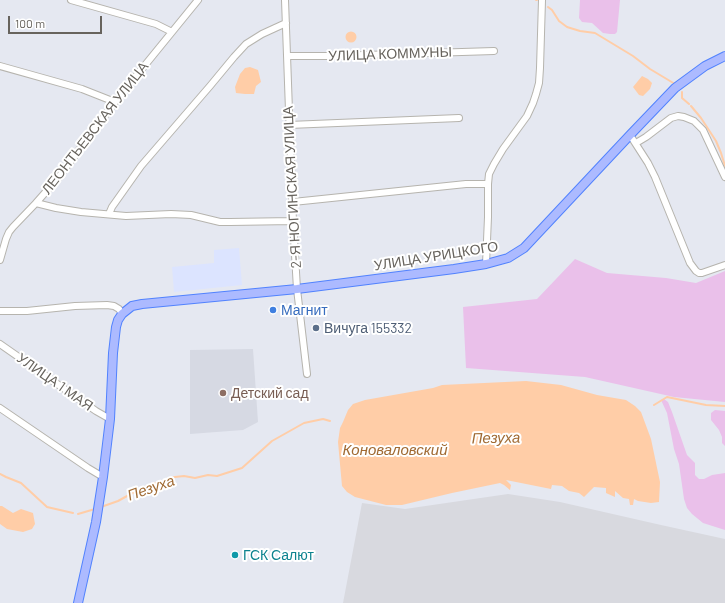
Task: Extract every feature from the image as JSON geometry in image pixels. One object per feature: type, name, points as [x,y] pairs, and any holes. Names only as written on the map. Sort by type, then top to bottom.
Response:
[{"type":"main road","name":"УЛИЦА УРИЦКОГО","points":[[122,314],[132,306],[142,304],[297,289],[486,264],[508,258],[524,248],[675,88],[705,66],[724,59]]},
{"type":"main road","points":[[78,603],[96,522],[103,477],[110,419],[113,353],[116,327],[122,314]]},
{"type":"street","points":[[71,0],[156,24],[172,32]]},
{"type":"street","name":"ЛЕОНТЬЕВСКАЯ УЛИЦА","points":[[0,260],[9,232],[58,178],[115,102],[198,0]]},
{"type":"street","name":"2-Я НОГИНСКАЯ УЛИЦА","points":[[285,0],[297,289],[308,374]]},
{"type":"street","points":[[486,264],[489,174],[503,149],[527,116],[536,94],[539,83],[540,68],[542,0]]},
{"type":"street","points":[[110,214],[112,207],[141,166],[234,57],[246,44],[262,34],[286,23]]},
{"type":"street","name":"УЛИЦА КОММУНЫ","points":[[287,56],[494,51]]},
{"type":"street","points":[[0,66],[82,89],[115,102]]},
{"type":"street","points":[[636,143],[671,118],[678,116],[684,117],[694,122],[703,130],[725,177]]},
{"type":"street","points":[[290,125],[459,118]]},
{"type":"street","points":[[630,135],[655,176],[690,263],[699,273],[725,265]]},
{"type":"street","points":[[293,202],[466,184],[488,184]]},
{"type":"street","points":[[36,203],[81,212],[126,216],[171,214],[191,215],[220,222],[293,221]]},
{"type":"street","points":[[0,311],[27,311],[75,306],[107,305],[114,306],[119,309],[122,314]]},
{"type":"street","name":"УЛИЦА 1 МАЯ","points":[[0,344],[96,411],[110,419]]},
{"type":"street","points":[[0,408],[103,477]]},
{"type":"shaded area","points":[[580,0],[620,0],[617,32],[615,34],[603,33],[592,23],[582,22],[579,18]]},
{"type":"shaded area","points":[[239,248],[242,285],[174,292],[172,267],[214,263],[214,250]]},
{"type":"shaded area","points":[[575,259],[607,273],[666,278],[696,283],[725,271],[725,402],[674,397],[585,377],[466,368],[463,307],[537,299]]},
{"type":"shaded area","name":"Детский сад","points":[[253,349],[258,422],[243,430],[190,434],[190,350]]},
{"type":"shaded area","points":[[664,399],[668,402],[687,455],[695,463],[695,475],[699,479],[704,479],[712,475],[725,473],[725,530],[703,523],[687,508],[684,499],[679,464],[674,449],[667,413],[661,400]]},
{"type":"shaded area","points":[[715,410],[725,411],[725,446],[722,443],[722,437],[719,430],[711,420],[711,413]]},
{"type":"shaded area","points":[[508,494],[560,502],[725,539],[725,603],[343,603],[362,503],[405,509]]},
{"type":"water","points":[[349,32],[353,32],[355,33],[355,41],[349,42],[346,39],[346,35]]},
{"type":"water","points":[[250,67],[258,70],[261,82],[256,86],[254,94],[236,93],[235,87],[240,74],[245,68]]},
{"type":"water","points":[[642,76],[652,83],[650,89],[643,96],[639,95],[633,87]]},
{"type":"water","name":"Коноваловский","points":[[526,381],[561,385],[597,395],[626,400],[635,406],[641,412],[651,439],[660,482],[659,502],[651,503],[634,499],[633,505],[630,505],[629,499],[623,498],[615,491],[615,497],[606,493],[606,488],[594,487],[584,497],[579,493],[569,491],[562,486],[552,485],[551,489],[506,480],[511,485],[510,490],[500,483],[402,505],[386,505],[355,497],[347,492],[342,486],[338,442],[340,428],[348,410],[353,404],[365,400],[433,388],[442,385]]},
{"type":"water","points":[[0,506],[13,513],[21,509],[33,513],[35,524],[32,529],[23,532],[7,529],[0,524]]},
{"type":"waterway","points":[[548,7],[552,10],[559,21],[567,27],[595,33],[675,84]]},
{"type":"waterway","points":[[682,92],[682,98],[689,104]]},
{"type":"waterway","points":[[691,106],[716,141],[725,166]]},
{"type":"waterway","name":"Пезуха","points":[[654,405],[667,397],[706,405],[725,406]]},
{"type":"waterway","name":"Пезуха","points":[[101,507],[118,501],[150,485],[175,477],[184,476],[195,478],[208,475],[217,476],[242,468],[272,441],[304,423],[323,419],[330,421]]},
{"type":"waterway","name":"Пезуха","points":[[0,474],[21,483],[47,507],[73,513]]},
{"type":"waterway","name":"Пезуха","points":[[78,514],[95,509]]},
{"type":"place","name":"Магнит","points":[[273,310]]},
{"type":"place","name":"Вичуга 155332","points":[[316,328]]},
{"type":"place","name":"Детский сад","points":[[223,393]]},
{"type":"place","name":"ГСК Салют","points":[[235,555]]}]
